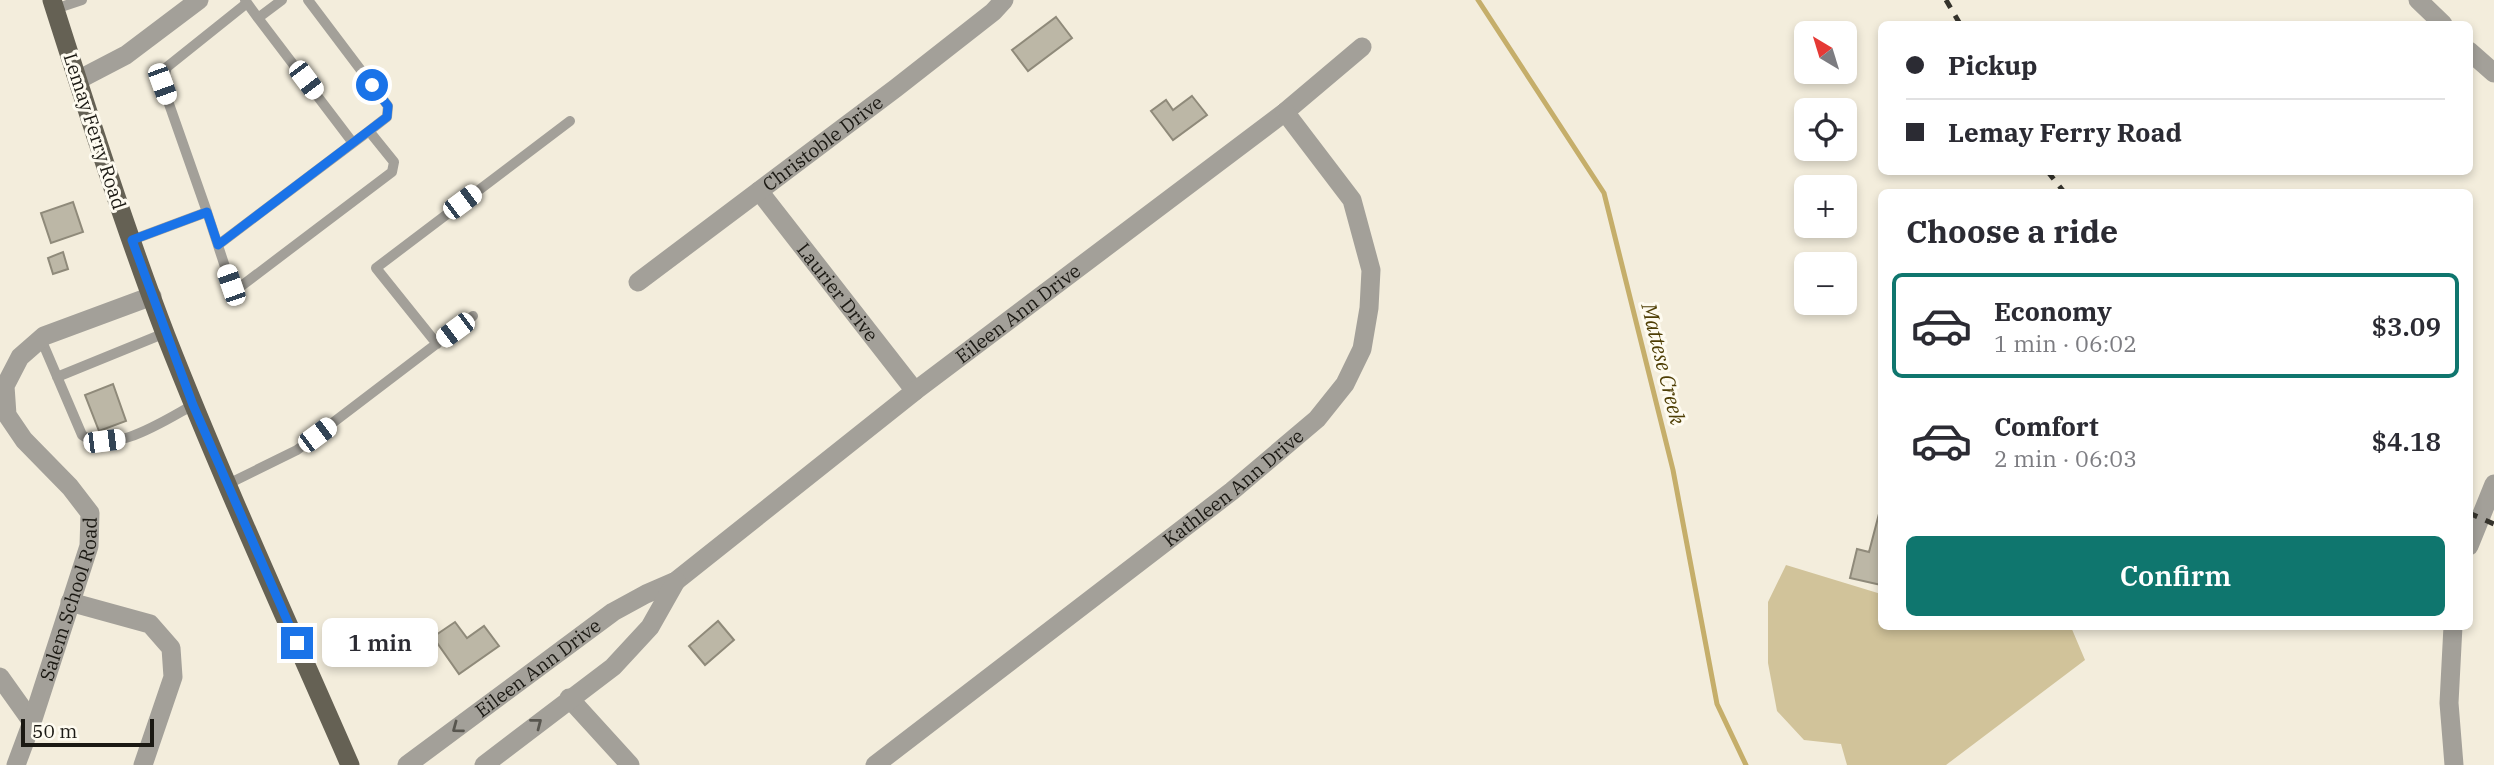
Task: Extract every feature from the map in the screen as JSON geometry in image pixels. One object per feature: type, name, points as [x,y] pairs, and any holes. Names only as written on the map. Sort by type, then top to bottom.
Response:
[{"type":"main road","name":"Lemay Ferry Road","points":[[54,5],[132,240],[193,405],[350,765]]},
{"type":"street","points":[[78,80],[126,55],[199,0]]},
{"type":"street","name":"Christoble Drive","points":[[638,282],[896,88],[993,12],[1004,0]]},
{"type":"street","points":[[2418,0],[2440,21]]},
{"type":"street","name":"Eileen Ann Drive","points":[[407,765],[613,612],[676,581],[915,391],[1285,112],[1362,47]]},
{"type":"street","points":[[2473,55],[2494,73]]},
{"type":"street","name":"Kathleen Ann Drive","points":[[875,765],[1232,491],[1317,419],[1345,384],[1362,349],[1371,270],[1352,200],[1285,112]]},
{"type":"street","name":"Laurier Drive","points":[[759,191],[915,391]]},
{"type":"street","name":"Salem School Road","points":[[16,765],[89,546],[90,513],[70,487],[24,440],[7,415],[5,386],[20,356],[41,339],[152,296]]},
{"type":"street","points":[[2473,536],[2494,484]]},
{"type":"street","name":"Eileen Ann Drive","points":[[484,765],[612,667],[650,627],[676,581]]},
{"type":"street","points":[[70,602],[150,624],[171,648],[173,677],[143,765]]},
{"type":"street","points":[[2453,630],[2449,703],[2454,765]]},
{"type":"street","points":[[0,677],[32,722]]},
{"type":"street","points":[[569,698],[630,765]]},
{"type":"lane","points":[[54,5],[82,0]]},
{"type":"lane","points":[[258,18],[282,0]]},
{"type":"lane","points":[[218,245],[387,117],[388,106],[307,0]]},
{"type":"lane","points":[[353,142],[246,2],[167,67],[162,84],[231,285],[240,287],[392,172],[394,162],[369,131]]},
{"type":"lane","points":[[437,344],[376,268],[570,121]]},
{"type":"lane","points":[[132,240],[207,212]]},
{"type":"lane","points":[[226,485],[297,450],[473,316]]},
{"type":"lane","points":[[57,377],[165,333]]},
{"type":"lane","points":[[41,339],[82,435],[97,443],[130,438],[193,405]]},
{"type":"shaded area","points":[[1786,565],[1878,593],[1878,630],[2072,630],[2085,660],[1946,765],[1847,765],[1841,744],[1804,740],[1777,711],[1768,663],[1768,602]]},
{"type":"building","points":[[1056,17],[1072,38],[1028,71],[1012,50]]},
{"type":"building","points":[[1192,96],[1207,115],[1173,140],[1151,111],[1166,100],[1173,110]]},
{"type":"building","points":[[73,202],[83,232],[51,243],[41,213]]},
{"type":"building","points":[[63,252],[68,269],[53,274],[48,258]]},
{"type":"building","points":[[113,384],[126,421],[99,431],[85,395]]},
{"type":"building","points":[[1878,518],[1878,584],[1850,578],[1857,549],[1869,552]]},
{"type":"building","points":[[718,621],[734,640],[705,665],[689,646]]},
{"type":"building","points":[[455,622],[467,638],[484,626],[499,646],[459,674],[433,637]]},
{"type":"waterway","name":"Mattese Creek","points":[[1478,0],[1604,193],[1673,470],[1717,704],[1746,765]]},
{"type":"railway","points":[[1946,0],[1958,21]]},
{"type":"railway","points":[[2050,175],[2062,189]]},
{"type":"railway","points":[[2473,515],[2494,524]]},
{"type":"route","points":[[297,643],[193,405],[132,240],[207,212],[218,245],[387,117],[388,106],[372,85]]}]
